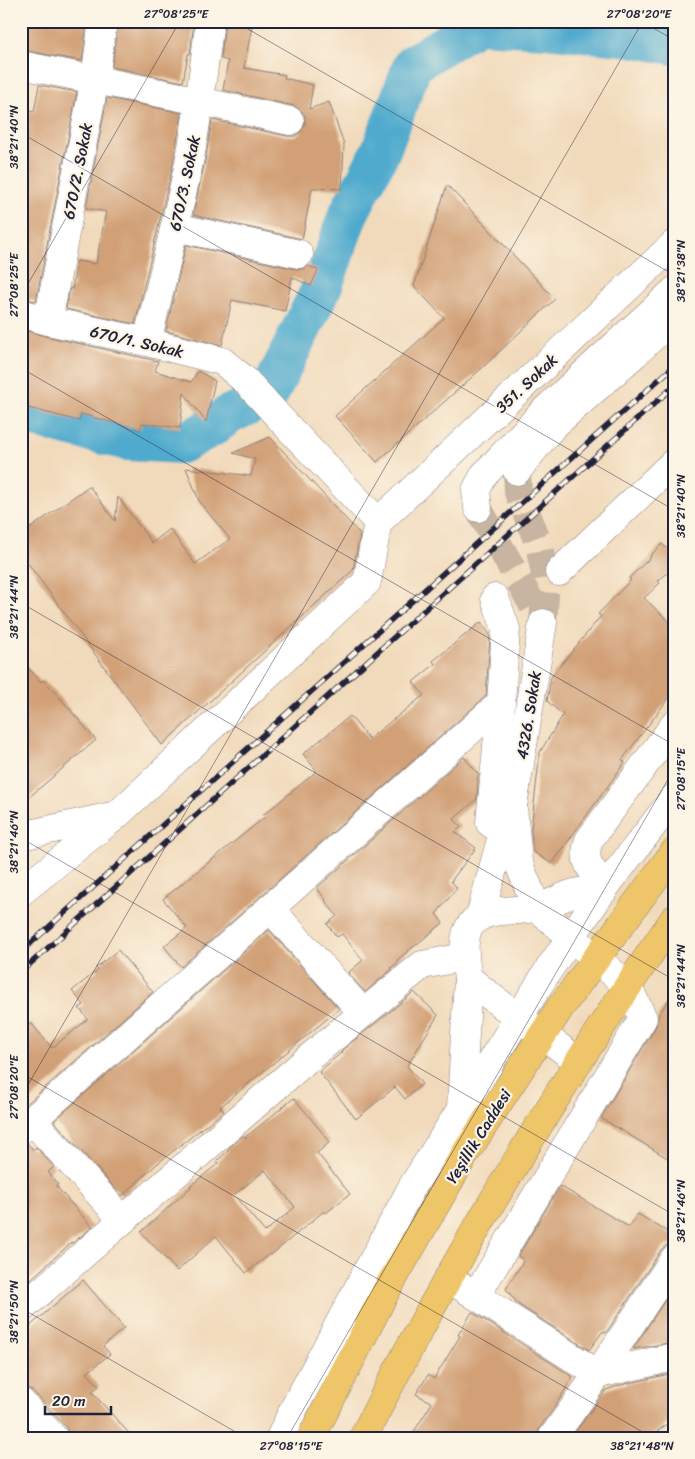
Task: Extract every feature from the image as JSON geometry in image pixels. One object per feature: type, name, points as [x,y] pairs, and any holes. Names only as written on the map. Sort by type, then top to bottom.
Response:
[{"type":"highway","name":"Yeşillik Caddesi","points":[[311,1438],[386,1291],[465,1154],[542,1034],[674,852]]},
{"type":"highway","points":[[363,1438],[448,1278],[528,1141],[627,985],[674,919]]},
{"type":"street","name":"670/2. Sokak","points":[[48,321],[95,80],[103,21]]},
{"type":"street","name":"670/3. Sokak","points":[[148,342],[191,152],[200,101],[210,21]]},
{"type":"street","points":[[21,65],[290,121]]},
{"type":"street","points":[[175,226],[299,254]]},
{"type":"street","name":"351. Sokak","points":[[378,522],[674,244]]},
{"type":"street","name":"351. Sokak","points":[[478,508],[476,490],[484,475],[544,411],[674,291]]},
{"type":"street","name":"670/1. Sokak","points":[[21,314],[148,342],[222,361],[246,381],[378,522]]},
{"type":"street","points":[[517,471],[552,427],[674,317]]},
{"type":"street","points":[[560,572],[674,462]]},
{"type":"street","points":[[21,892],[118,814],[367,582],[378,522]]},
{"type":"street","points":[[495,598],[506,628],[490,823],[503,832]]},
{"type":"street","name":"4326. Sokak","points":[[513,806],[543,624]]},
{"type":"street","points":[[123,1220],[27,1125],[501,703]]},
{"type":"street","points":[[605,889],[587,862],[586,856],[589,840],[674,725]]},
{"type":"street","points":[[280,1438],[412,1187],[549,969],[605,889],[674,798]]},
{"type":"street","points":[[480,916],[503,832],[513,806]]},
{"type":"street","points":[[476,1296],[643,1018],[627,985],[537,908],[518,862],[513,806]]},
{"type":"street","points":[[21,836],[118,814]]},
{"type":"street","points":[[460,1111],[466,968],[465,938],[470,925],[480,916],[498,911],[537,908],[578,892],[605,889]]},
{"type":"street","points":[[270,908],[363,1014]]},
{"type":"street","points":[[21,1309],[311,1056],[422,965],[466,968],[519,1017],[578,1061]]},
{"type":"street","points":[[552,1438],[598,1374],[674,1259]]},
{"type":"street","points":[[448,1278],[598,1374],[674,1357]]},
{"type":"street","points":[[21,1402],[54,1438]]},
{"type":"building","points":[[21,21],[87,21],[82,61],[21,50]]},
{"type":"building","points":[[118,21],[194,21],[190,54],[188,54],[183,82],[112,67]]},
{"type":"building","points":[[225,21],[253,21],[244,68],[285,75],[284,78],[313,85],[309,109],[329,102],[344,144],[342,189],[312,188],[302,239],[193,215],[212,120],[287,136],[295,136],[301,132],[305,124],[305,116],[300,109],[294,106],[223,90],[228,61],[221,59]]},
{"type":"building","points":[[39,85],[77,92],[36,301],[21,298],[21,110],[34,112]]},
{"type":"building","points":[[107,98],[182,113],[171,173],[135,324],[66,309],[77,261],[96,264],[106,212],[86,208]]},
{"type":"building","points":[[447,185],[555,299],[482,368],[377,462],[335,416],[444,318],[414,286]]},
{"type":"building","points":[[186,245],[296,269],[303,269],[309,266],[318,270],[311,286],[292,277],[285,311],[232,300],[222,345],[166,331]]},
{"type":"building","points":[[21,329],[158,361],[155,371],[191,382],[198,371],[200,372],[215,381],[206,422],[184,393],[180,428],[142,423],[140,430],[81,414],[79,421],[21,406]]},
{"type":"building","points":[[270,437],[360,534],[353,570],[162,745],[21,554],[21,535],[89,486],[115,521],[118,497],[152,543],[170,529],[195,564],[230,539],[200,503],[186,468],[251,476],[255,459],[233,453]]},
{"type":"building","points":[[662,544],[674,555],[674,567],[658,581],[660,583],[644,598],[674,626],[674,691],[622,760],[625,762],[552,864],[533,852],[531,830],[540,752],[563,715],[547,701],[551,677],[601,616],[598,614]]},
{"type":"building","points":[[481,622],[490,635],[486,696],[181,967],[164,946],[187,928],[163,899],[265,817],[263,815],[317,771],[303,754],[350,716],[369,739],[424,695],[413,682],[435,664],[433,661]]},
{"type":"building","points":[[21,660],[41,682],[43,680],[54,691],[96,740],[21,804]]},
{"type":"building","points":[[464,757],[479,775],[477,778],[477,799],[454,819],[461,827],[455,832],[476,848],[451,881],[457,888],[436,914],[443,923],[397,960],[398,962],[392,969],[365,992],[348,973],[363,960],[342,934],[337,937],[327,924],[337,916],[317,888]]},
{"type":"building","points":[[269,930],[339,1009],[220,1107],[224,1111],[158,1163],[122,1196],[54,1121]]},
{"type":"building","points":[[118,950],[153,992],[21,1109],[21,1031],[31,1023],[52,1048],[88,1019],[79,1008],[84,1005],[72,991],[98,970],[96,968]]},
{"type":"building","points":[[674,991],[674,1162],[601,1118],[656,1026],[658,1016]]},
{"type":"building","points":[[414,992],[438,1015],[407,1066],[422,1084],[405,1099],[395,1087],[356,1119],[319,1072],[341,1051]]},
{"type":"building","points":[[294,1098],[330,1142],[317,1153],[350,1194],[326,1213],[324,1211],[246,1273],[216,1236],[177,1271],[141,1232],[190,1186],[219,1163],[217,1161],[227,1150],[243,1136],[245,1137]],"holes":[[[265,1170],[295,1207],[265,1232],[234,1195]]]},
{"type":"building","points":[[28,1144],[33,1150],[36,1147],[54,1167],[48,1172],[58,1184],[56,1186],[92,1227],[72,1242],[21,1288],[21,1145]]},
{"type":"building","points":[[560,1186],[629,1227],[638,1214],[674,1236],[674,1244],[667,1245],[661,1250],[606,1333],[603,1331],[589,1350],[519,1305],[506,1289],[524,1260],[518,1256]]},
{"type":"building","points":[[83,1280],[124,1328],[103,1346],[110,1354],[87,1373],[99,1386],[92,1392],[133,1438],[71,1438],[66,1427],[33,1391],[26,1387],[21,1387],[21,1334]]},
{"type":"building","points":[[667,1297],[674,1301],[674,1342],[633,1349]]},
{"type":"building","points":[[472,1312],[573,1377],[539,1429],[537,1438],[410,1438],[432,1403],[416,1394],[428,1375],[434,1379]]},
{"type":"building","points":[[674,1373],[674,1419],[648,1438],[571,1438],[606,1390]]},
{"type":"waterway","points":[[21,416],[128,441],[181,444],[212,427],[230,414],[268,396],[323,285],[348,215],[381,150],[413,64],[478,24],[546,28],[630,37],[674,45]]},
{"type":"tunnel","points":[[517,471],[518,492],[540,547],[546,581],[543,623]]},
{"type":"tunnel","points":[[478,508],[543,623]]},
{"type":"railway","points":[[21,952],[674,366]]},
{"type":"railway","points":[[21,972],[674,386]]}]
